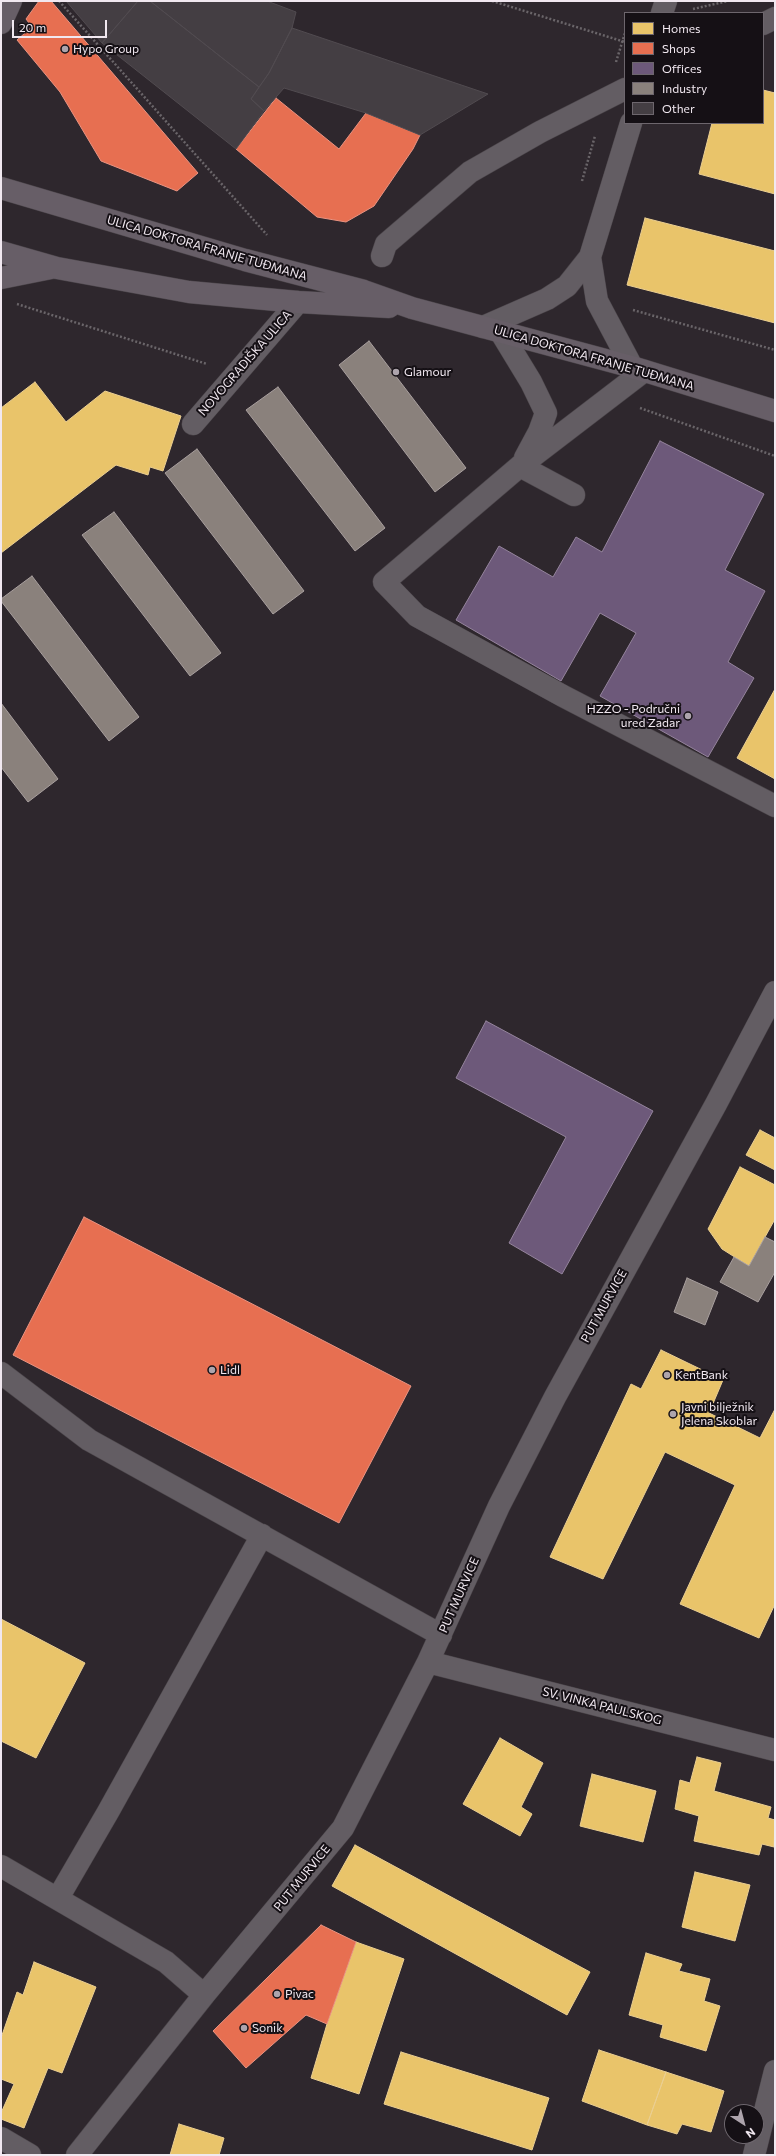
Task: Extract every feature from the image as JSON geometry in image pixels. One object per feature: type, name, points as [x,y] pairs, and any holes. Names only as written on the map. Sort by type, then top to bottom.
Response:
[{"type":"main road","points":[[1,23],[11,1]]},
{"type":"main road","name":"ULICA DOKTORA FRANJE TUĐMANA","points":[[1,188],[245,260],[364,291],[412,308],[638,369],[775,411]]},
{"type":"main road","name":"ULICA DOKTORA FRANJE TUĐMANA","points":[[1,252],[57,268],[190,292],[298,302],[412,308]]},
{"type":"main road","points":[[1,278],[57,268]]},
{"type":"street","points":[[662,12],[666,1]]},
{"type":"street","points":[[764,24],[775,18]]},
{"type":"street","points":[[382,256],[386,244],[470,172],[540,132],[624,90]]},
{"type":"street","points":[[520,466],[539,432],[546,413],[531,382],[491,329],[547,299],[567,286],[590,257],[630,124]]},
{"type":"street","points":[[590,257],[597,301],[638,369],[520,466],[384,582],[417,616],[563,696],[775,806]]},
{"type":"street","name":"NOVOGRADIŠKA ULICA","points":[[193,424],[298,302]]},
{"type":"street","points":[[520,466],[574,495]]},
{"type":"street","name":"PUT MURVICE","points":[[77,2155],[204,1995],[343,1828],[428,1662],[499,1506],[554,1397],[716,1104],[775,992]]},
{"type":"street","points":[[1,1373],[89,1440],[441,1635]]},
{"type":"street","points":[[58,1898],[101,1825],[262,1535]]},
{"type":"street","name":"SV. VINKA PAULSKOG","points":[[428,1662],[775,1750]]},
{"type":"street","points":[[1,1866],[166,1962],[204,1995]]},
{"type":"street","points":[[754,2155],[775,2070]]},
{"type":"street","points":[[1,2138],[30,2155]]},
{"type":"path","points":[[60,1],[268,235]]},
{"type":"path","points":[[492,1],[624,42],[616,64]]},
{"type":"path","points":[[691,11],[728,1]]},
{"type":"path","points":[[581,184],[596,131]]},
{"type":"path","points":[[14,303],[236,373]]},
{"type":"path","points":[[629,309],[775,350]]},
{"type":"path","points":[[639,408],[775,456]]},
{"type":"building: Homes","points":[[764,90],[775,93],[775,194],[699,174],[712,124],[764,124]]},
{"type":"building: Homes","points":[[645,218],[775,251],[775,323],[627,285]]},
{"type":"building: Homes","points":[[35,382],[66,422],[105,391],[181,416],[163,471],[150,467],[148,475],[116,465],[1,553],[1,408]]},
{"type":"building: Homes","points":[[775,689],[775,779],[737,758]]},
{"type":"building: Homes","points":[[760,1130],[775,1138],[775,1170],[746,1155]]},
{"type":"building: Homes","points":[[740,1167],[775,1185],[775,1219],[749,1266],[722,1249],[708,1229]]},
{"type":"building: Homes","points":[[661,1350],[723,1380],[709,1413],[760,1438],[775,1409],[775,1604],[759,1638],[680,1604],[735,1485],[665,1452],[603,1579],[550,1557],[631,1384],[641,1389]]},
{"type":"building: Homes","points":[[1,1619],[85,1663],[36,1758],[1,1741]]},
{"type":"building: Homes","points":[[500,1738],[543,1763],[521,1807],[532,1814],[520,1836],[463,1804]]},
{"type":"building: Homes","points":[[697,1757],[721,1763],[714,1791],[771,1807],[768,1818],[775,1820],[774,1847],[762,1844],[759,1855],[694,1841],[699,1816],[675,1809],[680,1780],[690,1783]]},
{"type":"building: Homes","points":[[592,1774],[656,1791],[643,1842],[580,1826]]},
{"type":"building: Homes","points":[[355,1845],[590,1972],[567,2015],[332,1886]]},
{"type":"building: Homes","points":[[695,1872],[750,1885],[735,1941],[682,1927]]},
{"type":"building: Homes","points":[[356,1942],[404,1959],[359,2094],[311,2078],[327,2024]]},
{"type":"building: Homes","points":[[646,1953],[682,1964],[679,1971],[710,1979],[704,2001],[720,2006],[706,2051],[660,2037],[663,2025],[629,2015]]},
{"type":"building: Homes","points":[[34,1962],[96,1987],[62,2073],[48,2068],[24,2128],[1,2119],[1,2113],[14,2084],[1,2079],[1,2038],[17,1992],[23,1995]]},
{"type":"building: Homes","points":[[599,2050],[666,2072],[647,2125],[582,2101]]},
{"type":"building: Homes","points":[[401,2052],[549,2098],[532,2150],[384,2104]]},
{"type":"building: Homes","points":[[666,2072],[724,2091],[711,2132],[682,2124],[677,2134],[647,2125]]},
{"type":"building: Homes","points":[[179,2124],[224,2138],[219,2155],[170,2155]]},
{"type":"building: Shops","points":[[39,1],[51,1],[198,173],[177,191],[101,161],[60,92],[17,40],[32,27],[26,19]]},
{"type":"building: Shops","points":[[276,98],[339,149],[366,113],[420,135],[413,149],[374,206],[346,222],[317,217],[236,149]]},
{"type":"building: Shops","name":"Lidl","points":[[84,1217],[411,1386],[339,1523],[13,1355]]},
{"type":"building: Shops","points":[[321,1925],[356,1942],[327,2024],[306,2015],[246,2068],[213,2031]]},
{"type":"building: Offices","points":[[660,441],[764,494],[725,570],[765,591],[728,662],[754,678],[708,757],[600,696],[636,633],[600,613],[561,681],[456,620],[499,546],[553,577],[576,537],[602,552]]},
{"type":"building: Offices","points":[[486,1021],[653,1111],[562,1274],[509,1243],[566,1137],[456,1078]]},
{"type":"building: Industry","points":[[369,341],[466,468],[435,492],[339,365]]},
{"type":"building: Industry","points":[[278,387],[385,528],[355,551],[246,410]]},
{"type":"building: Industry","points":[[197,449],[304,591],[273,614],[165,473]]},
{"type":"building: Industry","points":[[114,512],[221,653],[190,676],[82,535]]},
{"type":"building: Industry","points":[[32,576],[139,717],[109,741],[1,601],[1,599]]},
{"type":"building: Industry","points":[[1,703],[58,779],[28,802],[1,767]]},
{"type":"building: Industry","points":[[765,1237],[775,1242],[775,1272],[758,1302],[720,1282],[734,1257],[749,1266]]},
{"type":"building: Industry","points":[[687,1278],[718,1292],[705,1325],[674,1312]]},
{"type":"building: Other","points":[[66,1],[138,1],[102,43]]},
{"type":"building: Other","points":[[138,1],[150,1],[259,87],[251,99],[264,111],[236,149],[102,43]]},
{"type":"building: Other","points":[[150,1],[267,1],[296,12],[292,28],[269,73],[259,87]]},
{"type":"building: Other","points":[[292,28],[488,94],[420,135],[366,113],[284,88],[264,111],[251,99],[269,73]]},
{"type":"place","name":"Hypo Group","points":[[65,49]]},
{"type":"place","name":"Glamour","points":[[396,372]]},
{"type":"place","name":"HZZO - Područni ured Zadar","points":[[688,716]]},
{"type":"place","name":"Lidl","points":[[212,1370]]},
{"type":"place","name":"KentBank","points":[[667,1375]]},
{"type":"place","name":"Javni bilježnik Jelena Skoblar","points":[[673,1414]]},
{"type":"place","name":"Pivac","points":[[277,1994]]},
{"type":"place","name":"Sonik","points":[[244,2028]]}]
